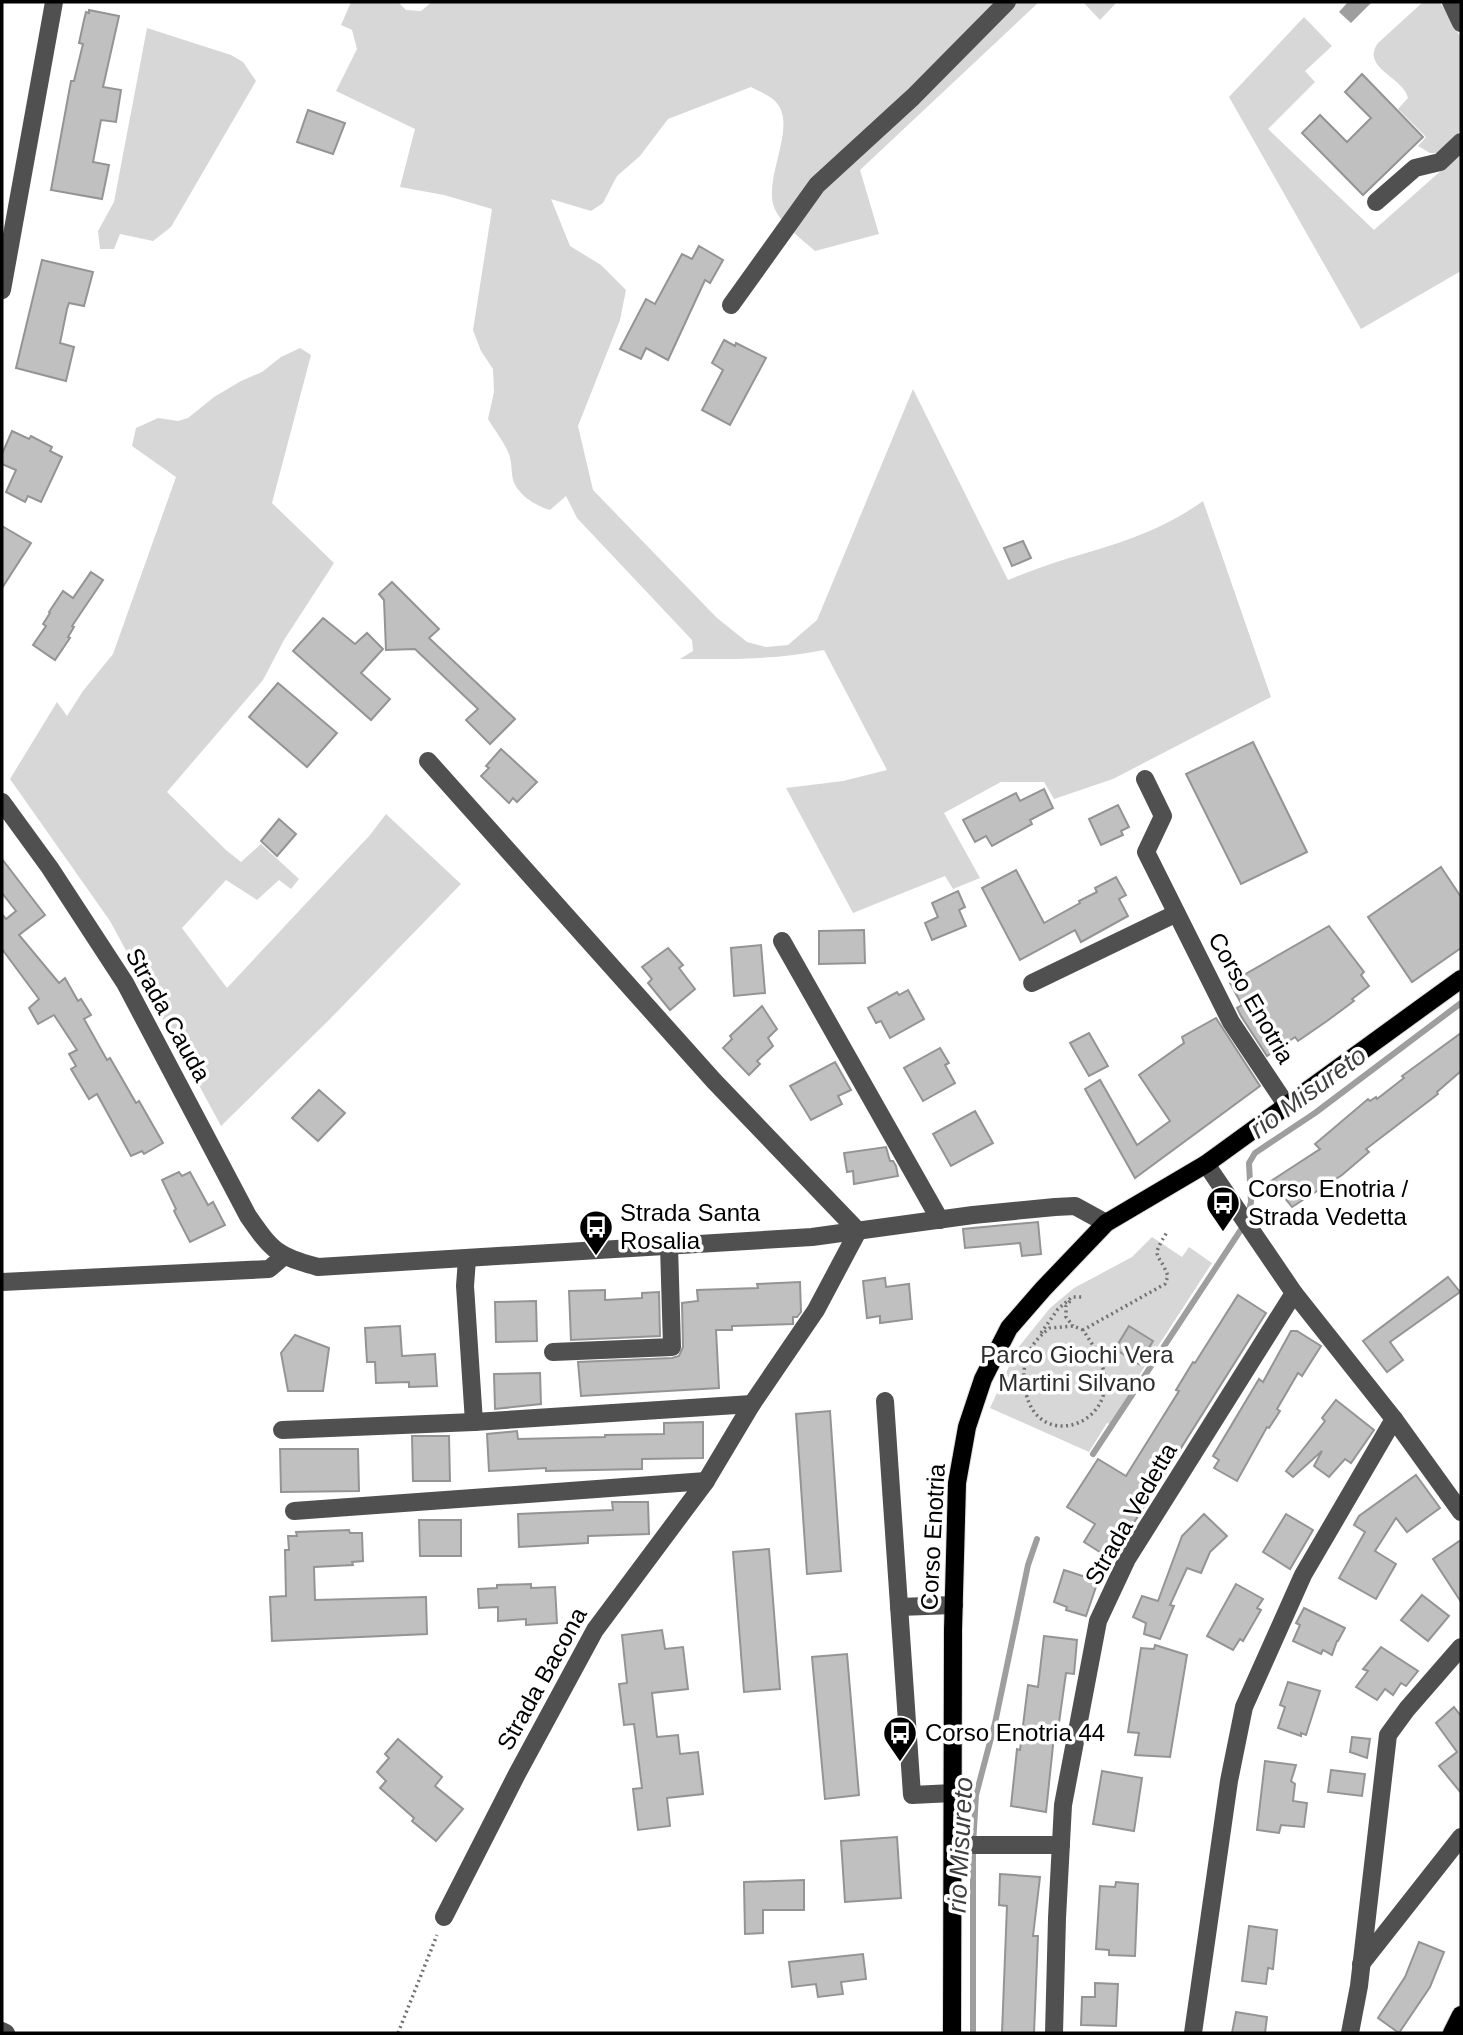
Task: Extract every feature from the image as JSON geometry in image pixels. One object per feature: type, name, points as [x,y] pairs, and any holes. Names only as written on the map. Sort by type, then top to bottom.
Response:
[{"type":"main road","name":"Corso Enotria","points":[[952,2033],[966,1845],[953,1793],[957,1483],[967,1427],[983,1379],[1009,1328],[1106,1223],[1206,1164],[1461,979]]},
{"type":"main road","points":[[1452,2033],[1461,2015]]},
{"type":"street","points":[[2,290],[54,2]]},
{"type":"street","points":[[731,305],[817,184],[913,97],[1007,2]]},
{"type":"street","points":[[1451,2],[1461,23]]},
{"type":"street","points":[[1376,202],[1415,168],[1440,162],[1461,142]]},
{"type":"street","points":[[428,761],[714,1081],[858,1231]]},
{"type":"street","name":"Corso Enotria","points":[[1145,779],[1163,816],[1146,852],[1231,1022],[1287,1105]]},
{"type":"street","name":"Strada Cauda","points":[[2,803],[50,868],[125,983],[248,1216],[265,1240],[283,1256]]},
{"type":"street","points":[[1032,983],[1175,914]]},
{"type":"street","points":[[782,941],[940,1220]]},
{"type":"street","points":[[1206,1164],[1294,1293],[1394,1419],[1461,1512]]},
{"type":"street","points":[[2,1282],[269,1269],[283,1256],[318,1267],[812,1237],[1075,1206],[1106,1223]]},
{"type":"street","name":"Strada Bacona","points":[[444,1917],[595,1630],[706,1481],[752,1404],[816,1310],[858,1231]]},
{"type":"street","points":[[553,1352],[672,1347],[669,1246]]},
{"type":"street","points":[[467,1259],[465,1286],[474,1422]]},
{"type":"street","name":"Strada Vedetta","points":[[1054,2033],[1063,1805],[1098,1621],[1127,1559],[1294,1293]]},
{"type":"street","points":[[885,1401],[912,1796],[953,1793]]},
{"type":"street","points":[[282,1430],[529,1419],[752,1404]]},
{"type":"street","points":[[1193,2033],[1228,1781],[1244,1707],[1303,1575],[1394,1419]]},
{"type":"street","points":[[294,1511],[706,1481]]},
{"type":"street","points":[[899,1607],[954,1605]]},
{"type":"street","points":[[1350,2033],[1361,1964],[1388,1735],[1407,1709],[1460,1649]]},
{"type":"street","points":[[1361,1964],[1461,1837]]},
{"type":"street","points":[[966,1845],[1061,1845]]},
{"type":"path","points":[[1083,1330],[1166,1284],[1168,1276],[1156,1250],[1167,1232]]},
{"type":"path","points":[[1072,1297],[1066,1306],[1066,1317],[1073,1326]]},
{"type":"path","points":[[1040,1335],[1050,1328],[1073,1326],[1083,1330],[1100,1358],[1105,1381],[1098,1406],[1085,1419],[1071,1426],[1042,1421],[1030,1407],[1024,1371],[1032,1345],[1058,1309],[1072,1297],[1082,1297]]},
{"type":"path","points":[[398,2033],[444,1917]]},
{"type":"green space","points":[[351,2],[398,2],[406,10],[421,11],[432,2],[1039,2],[860,170],[879,234],[815,251],[786,225],[774,207],[772,195],[782,137],[781,111],[773,99],[751,87],[668,119],[640,156],[617,176],[603,203],[591,211],[551,199],[570,246],[601,265],[626,290],[620,320],[578,426],[593,490],[717,618],[747,642],[766,647],[788,645],[817,620],[913,389],[1008,580],[1139,536],[1171,521],[1203,501],[1271,697],[1113,779],[1054,799],[1044,782],[1001,782],[944,813],[980,878],[953,889],[945,876],[853,913],[786,788],[843,781],[887,770],[824,650],[770,657],[680,659],[693,651],[692,640],[577,518],[566,496],[550,510],[533,503],[515,485],[508,452],[488,419],[494,392],[493,369],[481,351],[473,330],[492,209],[444,195],[400,187],[415,129],[336,91],[357,49],[352,30],[341,25]]},
{"type":"green space","points":[[1083,2],[1117,2],[1100,20]]},
{"type":"green space","points":[[1423,2],[1440,2],[1461,38],[1461,129],[1451,143],[1438,153],[1430,153],[1418,146],[1426,137],[1398,109],[1408,98],[1405,91],[1379,66],[1374,52],[1378,43]]},
{"type":"green space","points":[[1304,17],[1332,46],[1305,71],[1315,82],[1268,129],[1374,230],[1461,153],[1461,271],[1361,329],[1229,97]]},
{"type":"green space","points":[[147,28],[231,55],[243,62],[256,81],[171,227],[153,241],[120,234],[114,249],[100,249],[98,231],[114,202]]},
{"type":"green space","points":[[300,348],[311,355],[272,503],[334,563],[284,640],[263,680],[167,792],[241,862],[261,844],[299,879],[291,889],[279,880],[257,900],[226,880],[182,928],[227,988],[370,835],[386,814],[461,884],[221,1126],[110,921],[10,779],[57,702],[67,716],[113,654],[176,477],[132,446],[136,428],[158,418],[178,421],[188,418],[214,397]]},
{"type":"green space","name":"Parco Giochi Vera Martini Silvano","points":[[1152,1237],[1182,1257],[1189,1247],[1212,1263],[1138,1377],[1141,1379],[1110,1424],[1107,1423],[1089,1452],[990,1408],[1017,1349],[1050,1308],[1074,1288],[1132,1257]]},
{"type":"shaded area","points":[[1348,2],[1372,2],[1351,23],[1339,12]]},
{"type":"building","points":[[89,10],[119,16],[103,87],[121,90],[116,122],[101,120],[93,162],[109,165],[102,199],[51,190],[71,81],[74,81],[83,44],[79,43],[86,12],[89,13]]},
{"type":"building","points":[[1362,74],[1423,137],[1363,195],[1302,133],[1320,115],[1347,142],[1371,118],[1345,92]]},
{"type":"building","points":[[308,110],[345,123],[333,154],[297,142]]},
{"type":"building","points":[[699,246],[723,260],[710,283],[705,280],[668,360],[646,348],[641,359],[620,349],[646,299],[655,304],[682,254],[692,259]]},
{"type":"building","points":[[42,260],[93,272],[84,306],[69,303],[67,309],[60,343],[74,347],[66,381],[16,368]]},
{"type":"building","points":[[724,340],[766,358],[730,425],[702,410],[723,370],[712,363]]},
{"type":"building","points":[[12,431],[29,439],[31,436],[52,447],[50,451],[62,457],[41,502],[28,496],[25,502],[6,492],[16,470],[2,464],[2,454]]},
{"type":"building","points":[[2,526],[31,543],[2,588]]},
{"type":"building","points":[[1023,541],[1031,558],[1012,566],[1004,548]]},
{"type":"building","points":[[91,572],[103,580],[72,626],[74,627],[68,637],[70,638],[55,660],[33,645],[46,626],[43,624],[63,591],[73,598]]},
{"type":"building","points":[[392,582],[439,629],[429,638],[515,719],[490,744],[466,720],[478,709],[415,649],[386,650],[384,600],[379,594]]},
{"type":"building","points":[[323,618],[355,644],[367,633],[383,649],[361,673],[390,699],[371,720],[293,651]]},
{"type":"building","points":[[278,683],[337,733],[307,767],[249,717]]},
{"type":"building","points":[[1253,742],[1307,852],[1241,884],[1186,774]]},
{"type":"building","points":[[501,749],[537,782],[517,802],[513,798],[509,803],[481,776]]},
{"type":"building","points":[[1044,789],[1053,808],[1030,820],[1032,824],[992,846],[986,836],[975,842],[963,820],[1016,793],[1020,801]]},
{"type":"building","points":[[1118,805],[1129,827],[1121,831],[1123,835],[1101,845],[1089,819]]},
{"type":"building","points":[[279,819],[296,834],[277,856],[261,841]]},
{"type":"building","points":[[2,859],[45,915],[19,935],[59,983],[65,978],[78,1001],[81,999],[91,1015],[84,1019],[107,1060],[110,1058],[163,1143],[144,1154],[142,1151],[131,1156],[97,1094],[89,1099],[71,1069],[76,1066],[69,1054],[77,1050],[54,1015],[38,1024],[29,1008],[39,999],[2,949],[2,914],[6,919],[16,911],[2,893]]},
{"type":"building","points":[[1441,867],[1461,897],[1461,948],[1412,982],[1368,917]]},
{"type":"building","points":[[1016,870],[1044,923],[1080,903],[1079,901],[1097,892],[1095,888],[1116,877],[1126,895],[1119,899],[1128,916],[1081,942],[1075,930],[1020,960],[982,888]]},
{"type":"building","points":[[958,891],[965,907],[959,910],[966,926],[932,940],[925,923],[938,917],[932,903]]},
{"type":"building","points":[[1329,926],[1364,972],[1361,975],[1369,986],[1352,999],[1354,1001],[1298,1041],[1295,1037],[1267,1056],[1241,1016],[1237,1008],[1242,1005],[1230,983]]},
{"type":"building","points":[[864,930],[865,963],[819,964],[819,931]]},
{"type":"building","points":[[761,945],[765,993],[734,996],[731,948]]},
{"type":"building","points":[[668,948],[683,965],[679,968],[695,989],[670,1010],[648,983],[652,979],[642,967]]},
{"type":"building","points":[[908,990],[924,1019],[890,1038],[881,1021],[876,1023],[868,1008],[897,992],[899,995]]},
{"type":"building","points":[[762,1006],[777,1029],[768,1038],[773,1046],[757,1061],[760,1064],[749,1075],[723,1048],[732,1039],[730,1036]]},
{"type":"building","points":[[1216,1018],[1260,1086],[1135,1178],[1085,1089],[1100,1080],[1137,1145],[1170,1121],[1139,1075],[1184,1043],[1182,1037]]},
{"type":"building","points":[[1089,1033],[1108,1066],[1089,1076],[1070,1043]]},
{"type":"building","points":[[1461,1033],[1461,1071],[1437,1092],[1438,1094],[1366,1149],[1369,1152],[1342,1175],[1292,1207],[1271,1181],[1320,1149],[1315,1144],[1368,1099],[1377,1099],[1404,1078],[1402,1076]]},
{"type":"building","points":[[940,1048],[949,1063],[945,1065],[955,1083],[923,1101],[904,1068]]},
{"type":"building","points":[[835,1062],[851,1090],[838,1096],[842,1104],[811,1120],[790,1086]]},
{"type":"building","points":[[319,1090],[345,1113],[318,1141],[292,1118]]},
{"type":"building","points":[[975,1111],[993,1143],[951,1166],[933,1134]]},
{"type":"building","points":[[886,1147],[898,1176],[854,1184],[853,1171],[847,1172],[844,1153]]},
{"type":"building","points":[[179,1172],[182,1176],[190,1172],[208,1205],[213,1202],[225,1225],[190,1242],[162,1180]]},
{"type":"building","points":[[1038,1222],[1041,1254],[1022,1256],[1020,1243],[965,1248],[963,1229]]},
{"type":"building","points":[[1448,1277],[1460,1292],[1390,1342],[1403,1360],[1387,1372],[1363,1341]]},
{"type":"building","points":[[885,1278],[886,1287],[909,1284],[912,1319],[880,1323],[880,1316],[867,1318],[863,1281]]},
{"type":"building","points":[[800,1282],[801,1312],[797,1317],[793,1317],[793,1324],[732,1326],[732,1330],[716,1330],[719,1388],[581,1396],[578,1362],[679,1356],[683,1347],[682,1303],[698,1301],[697,1290],[758,1288],[757,1284]]},
{"type":"building","points":[[605,1290],[605,1300],[642,1298],[642,1293],[659,1292],[660,1336],[571,1340],[569,1291]]},
{"type":"building","points":[[1238,1295],[1266,1313],[1113,1556],[1107,1552],[1106,1556],[1084,1542],[1095,1524],[1067,1507],[1098,1459],[1126,1476],[1179,1391],[1176,1390],[1193,1362],[1195,1363]]},
{"type":"building","points":[[536,1301],[537,1341],[496,1342],[495,1302]]},
{"type":"building","points":[[400,1326],[402,1356],[435,1354],[437,1386],[409,1387],[409,1382],[376,1383],[375,1362],[367,1362],[365,1328]]},
{"type":"building","points":[[1129,1326],[1153,1341],[1139,1364],[1115,1349]]},
{"type":"building","points":[[1291,1331],[1297,1331],[1321,1346],[1302,1376],[1298,1373],[1277,1409],[1280,1411],[1269,1428],[1267,1427],[1237,1481],[1214,1468],[1219,1460],[1213,1456],[1259,1379],[1263,1382]]},
{"type":"building","points":[[295,1335],[329,1348],[323,1391],[288,1391],[281,1353]]},
{"type":"building","points":[[540,1373],[541,1404],[495,1409],[494,1374]]},
{"type":"building","points":[[1336,1400],[1374,1430],[1351,1463],[1345,1459],[1329,1477],[1314,1466],[1322,1451],[1293,1477],[1286,1471],[1325,1421],[1322,1418]]},
{"type":"building","points":[[830,1411],[841,1571],[807,1574],[796,1414]]},
{"type":"building","points":[[703,1422],[703,1458],[642,1459],[642,1469],[546,1471],[546,1468],[489,1471],[487,1434],[517,1431],[518,1439],[664,1434],[664,1423]]},
{"type":"building","points":[[412,1436],[449,1436],[450,1481],[413,1481]]},
{"type":"building","points":[[280,1449],[358,1449],[359,1491],[281,1492]]},
{"type":"building","points":[[1416,1475],[1440,1508],[1407,1532],[1396,1518],[1375,1551],[1396,1564],[1376,1599],[1339,1578],[1365,1532],[1354,1525],[1359,1516]]},
{"type":"building","points":[[612,1502],[648,1502],[649,1534],[588,1536],[588,1543],[519,1547],[518,1514],[613,1510]]},
{"type":"building","points":[[1204,1514],[1227,1536],[1210,1552],[1201,1573],[1187,1568],[1170,1605],[1174,1606],[1160,1639],[1144,1634],[1146,1623],[1133,1617],[1142,1596],[1158,1601],[1182,1536]]},
{"type":"building","points":[[1286,1514],[1313,1530],[1290,1569],[1263,1552]]},
{"type":"building","points":[[419,1520],[461,1520],[461,1556],[420,1556]]},
{"type":"building","points":[[349,1530],[350,1533],[362,1533],[363,1561],[352,1562],[353,1565],[314,1567],[315,1600],[426,1597],[427,1634],[272,1641],[270,1597],[286,1596],[285,1550],[289,1550],[288,1536],[297,1536],[296,1532]]},
{"type":"building","points":[[1461,1540],[1461,1602],[1433,1559]]},
{"type":"building","points":[[769,1549],[780,1689],[744,1692],[733,1552]]},
{"type":"building","points":[[1064,1570],[1098,1581],[1086,1616],[1066,1610],[1067,1607],[1054,1602]]},
{"type":"building","points":[[531,1584],[531,1588],[555,1587],[557,1623],[526,1625],[526,1619],[498,1621],[498,1607],[479,1608],[478,1589],[497,1588],[497,1585]]},
{"type":"building","points":[[1236,1584],[1263,1599],[1257,1608],[1261,1610],[1243,1641],[1240,1639],[1233,1650],[1207,1636]]},
{"type":"building","points":[[1422,1595],[1449,1616],[1428,1641],[1401,1620]]},
{"type":"building","points":[[1304,1608],[1345,1628],[1332,1655],[1323,1650],[1321,1654],[1293,1641],[1300,1625],[1296,1623]]},
{"type":"building","points":[[662,1630],[665,1649],[683,1647],[688,1689],[652,1693],[657,1737],[678,1735],[680,1754],[698,1752],[703,1794],[667,1798],[670,1826],[638,1830],[633,1789],[642,1788],[634,1724],[624,1725],[619,1684],[627,1683],[622,1635]]},
{"type":"building","points":[[1044,1636],[1077,1640],[1074,1674],[1066,1673],[1057,1737],[1054,1736],[1046,1812],[1011,1806],[1028,1685],[1038,1687]]},
{"type":"building","points":[[1155,1645],[1187,1655],[1170,1757],[1135,1755],[1139,1733],[1128,1732],[1141,1648],[1154,1649]]},
{"type":"building","points":[[1381,1647],[1418,1671],[1406,1686],[1401,1683],[1393,1695],[1385,1689],[1377,1700],[1356,1687],[1368,1671],[1363,1669]]},
{"type":"building","points":[[847,1654],[859,1795],[825,1799],[812,1657]]},
{"type":"building","points":[[1288,1682],[1320,1691],[1306,1735],[1301,1733],[1301,1736],[1278,1728],[1285,1707],[1280,1705]]},
{"type":"building","points":[[1454,1707],[1461,1716],[1461,1793],[1439,1766],[1457,1752],[1436,1723]]},
{"type":"building","points":[[1352,1737],[1370,1739],[1367,1758],[1350,1752]]},
{"type":"building","points":[[398,1739],[442,1777],[435,1786],[463,1809],[436,1841],[380,1788],[386,1781],[377,1772],[389,1758],[385,1754]]},
{"type":"building","points":[[1265,1761],[1296,1765],[1291,1781],[1295,1784],[1293,1801],[1307,1803],[1304,1827],[1281,1825],[1279,1833],[1257,1830]]},
{"type":"building","points":[[1331,1770],[1365,1774],[1362,1796],[1328,1792]]},
{"type":"building","points":[[1102,1771],[1142,1778],[1134,1831],[1093,1824]]},
{"type":"building","points":[[897,1837],[901,1898],[845,1902],[841,1841]]},
{"type":"building","points":[[1000,1874],[1040,1877],[1033,1936],[1038,1936],[1034,2033],[1002,2033],[1007,1906],[999,1905]]},
{"type":"building","points":[[804,1880],[804,1910],[763,1910],[763,1933],[745,1934],[744,1882]]},
{"type":"building","points":[[1116,1882],[1138,1884],[1135,1956],[1109,1955],[1109,1950],[1096,1949],[1100,1886],[1115,1887]]},
{"type":"building","points":[[1249,1926],[1277,1930],[1273,1969],[1268,1968],[1266,1984],[1242,1981]]},
{"type":"building","points":[[1419,1942],[1444,1952],[1430,1987],[1399,2033],[1378,2018],[1405,1977]]},
{"type":"building","points":[[863,1954],[866,1979],[841,1982],[843,1994],[818,1997],[816,1984],[792,1987],[789,1962]]},
{"type":"building","points":[[1095,1983],[1118,1984],[1116,2026],[1081,2025],[1082,1997],[1095,1997]]},
{"type":"building","points":[[1236,2012],[1267,2017],[1265,2033],[1232,2033]]},
{"type":"waterway","name":"rio Misureto","points":[[1093,1454],[1246,1222],[1251,1202],[1249,1163],[1255,1153],[1315,1113],[1461,1003]]},
{"type":"waterway","name":"rio Misureto","points":[[973,2033],[973,1845],[976,1795],[995,1723],[1028,1565],[1037,1539]]},
{"type":"place","name":"Corso Enotria / Strada Vedetta","points":[[1223,1233]]},
{"type":"place","name":"Strada Santa Rosalia","points":[[596,1257]]},
{"type":"place","name":"Corso Enotria 44","points":[[900,1763]]}]
